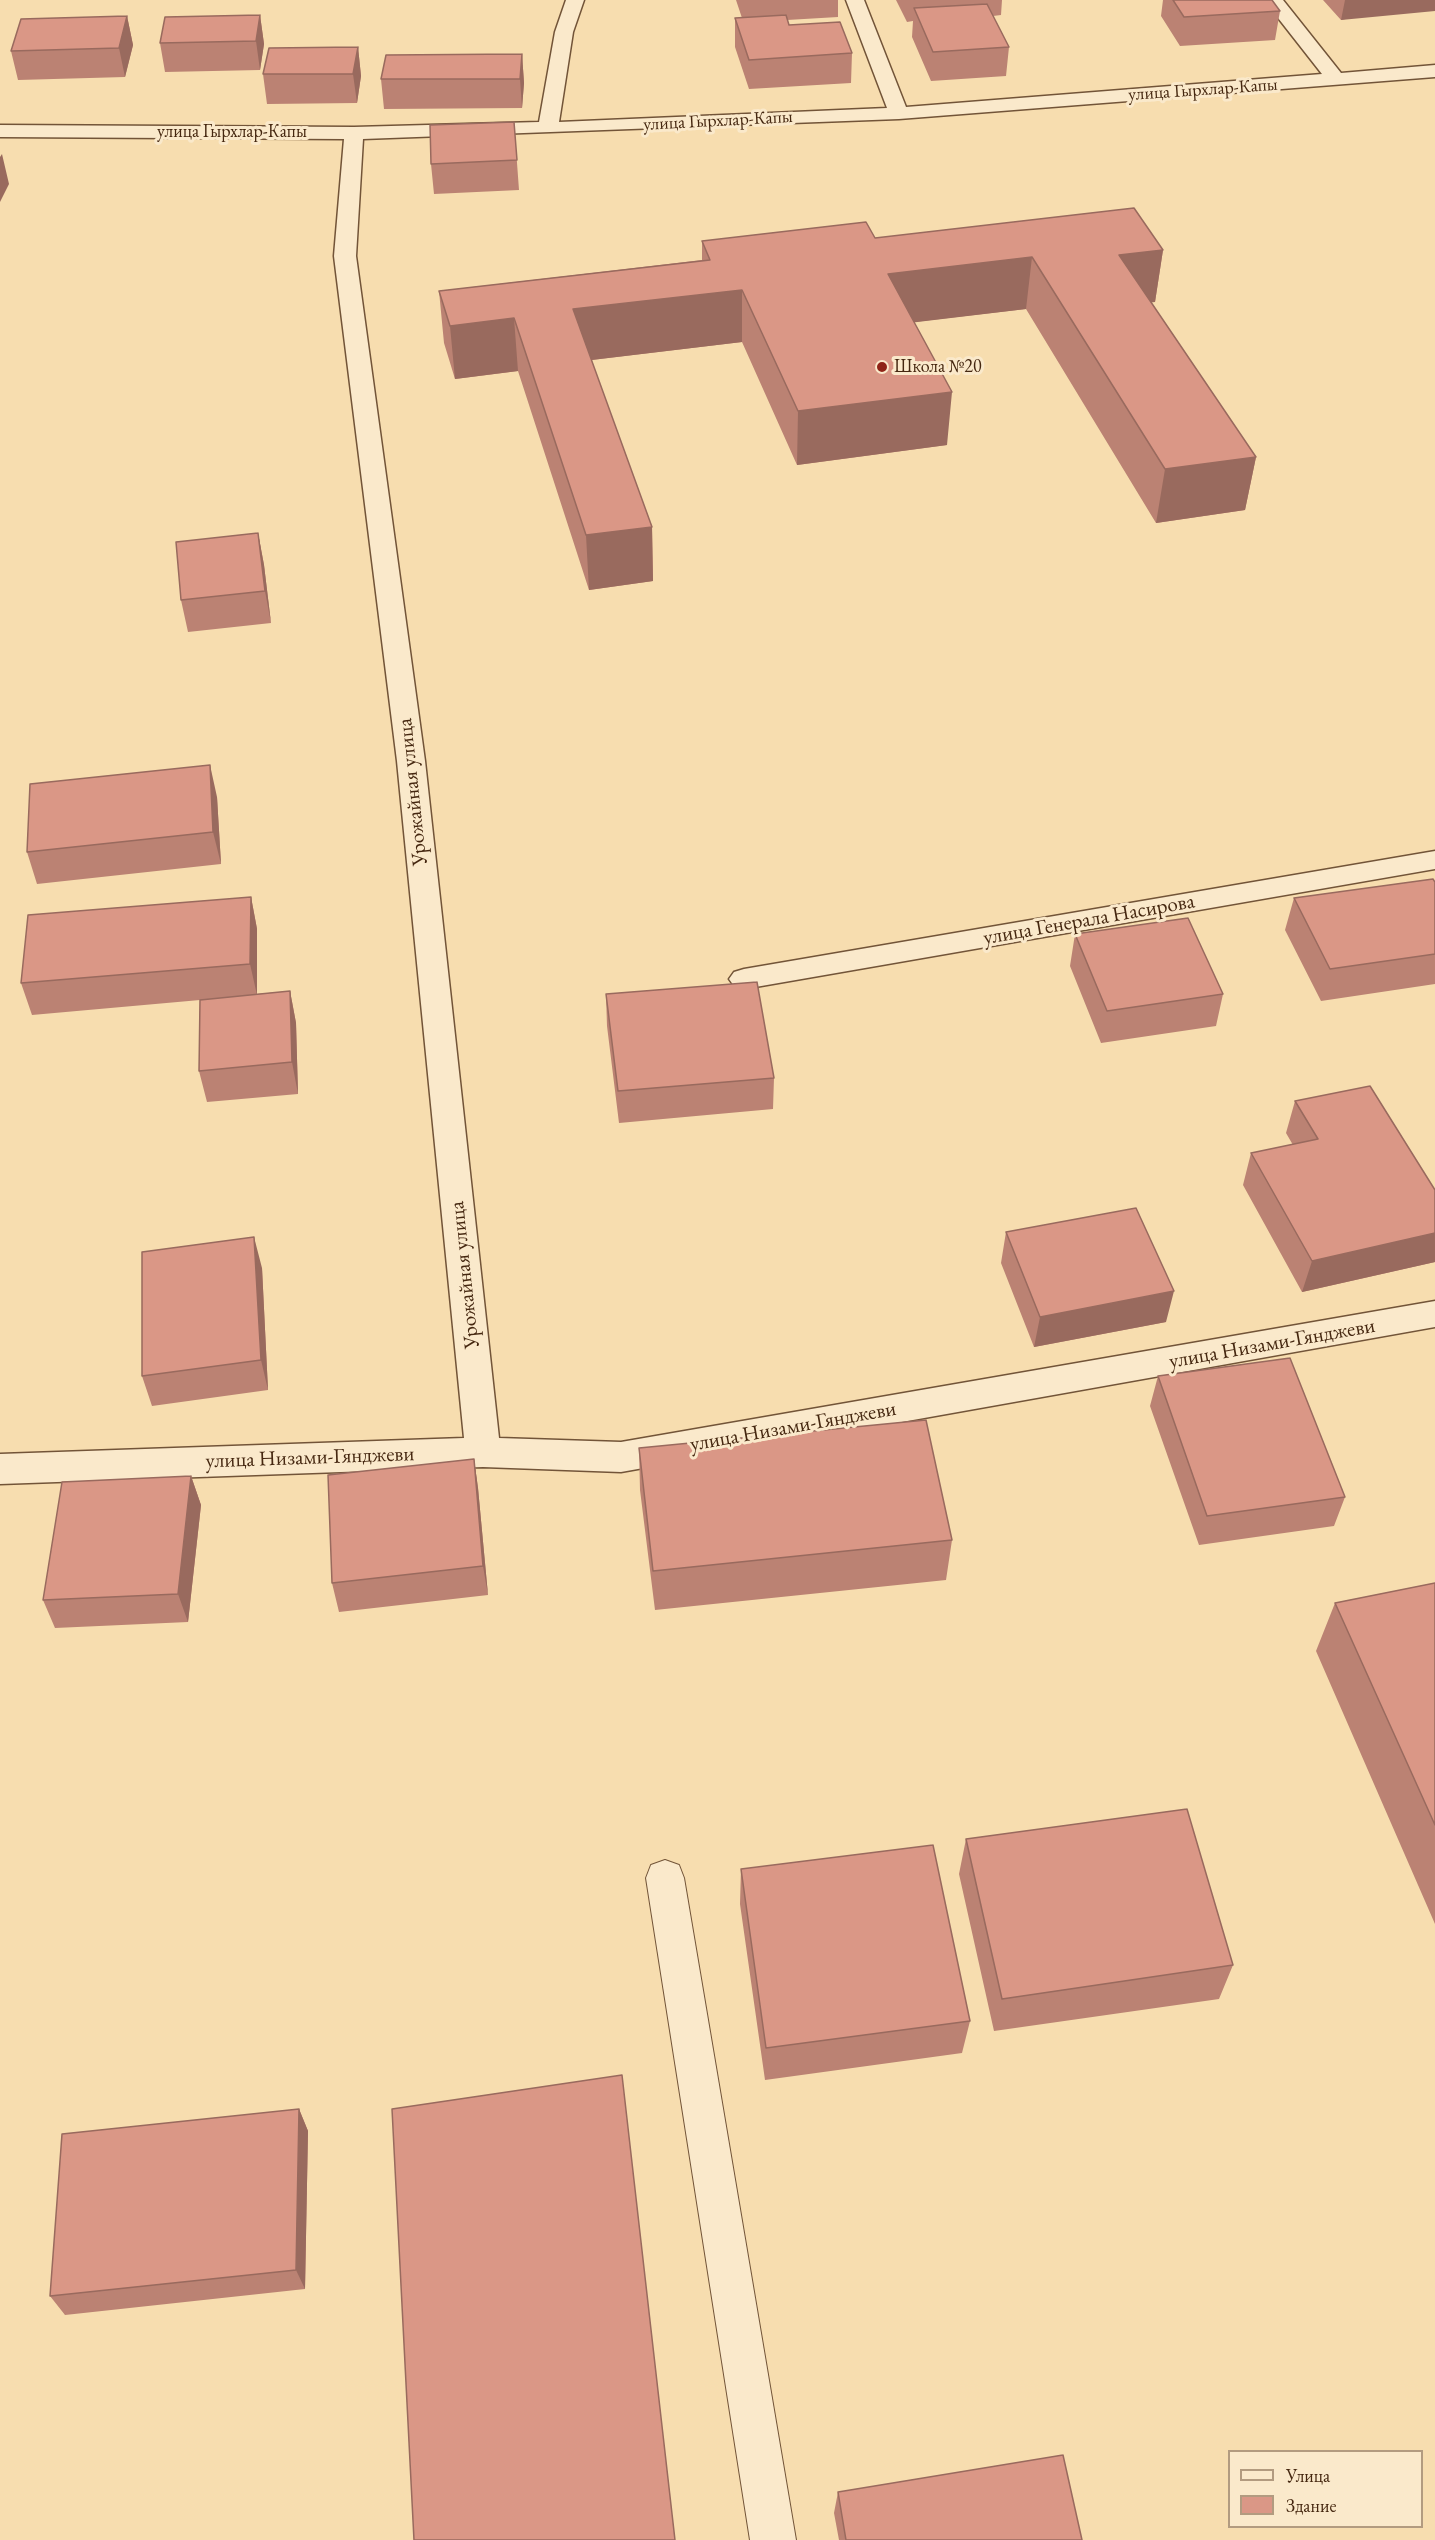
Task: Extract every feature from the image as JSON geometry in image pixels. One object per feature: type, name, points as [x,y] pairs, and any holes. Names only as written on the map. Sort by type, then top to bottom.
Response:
[{"type":"street","points":[[548,128],[564,32],[575,0]]},
{"type":"street","points":[[855,0],[899,113]]},
{"type":"street","points":[[1274,0],[1337,80]]},
{"type":"street","name":"улица Гырхлар-Капы","points":[[0,132],[354,133],[548,128],[899,113],[1435,71]]},
{"type":"street","name":"Урожайная улица","points":[[354,133],[345,256],[411,760],[483,1452]]},
{"type":"street","name":"улица Генерала Насирова","points":[[744,979],[1435,860]]},
{"type":"street","name":"улица Низами-Гянджеви","points":[[0,1469],[483,1452],[621,1456],[1435,1314]]},
{"type":"lane","points":[[665,1878],[773,2540]]},
{"type":"building","points":[[1173,0],[1272,0],[1280,11],[1184,17]]},
{"type":"building","points":[[987,4],[1009,47],[933,52],[914,8]]},
{"type":"building","points":[[260,15],[256,41],[160,43],[165,17]]},
{"type":"building","points":[[786,15],[789,25],[840,22],[852,53],[749,60],[735,18]]},
{"type":"building","points":[[127,16],[119,48],[11,51],[21,19]]},
{"type":"building","points":[[358,47],[353,74],[263,74],[269,48]]},
{"type":"building","points":[[522,54],[520,79],[381,79],[386,55]]},
{"type":"building","points":[[514,122],[517,160],[431,164],[430,125]]},
{"type":"building","points":[[1134,208],[1163,250],[1119,255],[1256,457],[1165,469],[1032,257],[888,274],[952,392],[798,411],[742,290],[573,309],[652,527],[586,535],[514,318],[450,326],[439,291],[710,260],[702,241],[866,222],[875,238]]},
{"type":"building","points":[[258,533],[265,591],[181,600],[176,542]]},
{"type":"building","points":[[210,765],[213,832],[27,852],[30,784]]},
{"type":"building","points":[[1433,879],[1435,882],[1435,954],[1330,969],[1294,898]]},
{"type":"building","points":[[251,897],[250,964],[21,983],[28,915]]},
{"type":"building","points":[[1188,918],[1223,994],[1107,1011],[1075,934]]},
{"type":"building","points":[[757,982],[774,1078],[618,1091],[606,994]]},
{"type":"building","points":[[290,991],[292,1062],[199,1071],[200,1000]]},
{"type":"building","points":[[1370,1086],[1435,1190],[1435,1233],[1312,1261],[1251,1153],[1318,1139],[1295,1101]]},
{"type":"building","points":[[1136,1208],[1174,1291],[1040,1317],[1006,1232]]},
{"type":"building","points":[[254,1237],[261,1360],[142,1376],[142,1252]]},
{"type":"building","points":[[1290,1358],[1345,1497],[1207,1516],[1158,1376]]},
{"type":"building","points":[[926,1420],[952,1540],[653,1571],[639,1448]]},
{"type":"building","points":[[474,1459],[483,1566],[332,1583],[328,1475]]},
{"type":"building","points":[[191,1476],[178,1594],[43,1600],[62,1482]]},
{"type":"building","points":[[1435,1583],[1435,1825],[1335,1603]]},
{"type":"building","points":[[1187,1809],[1233,1965],[1002,1999],[966,1839]]},
{"type":"building","points":[[933,1845],[970,2021],[766,2048],[741,1869]]},
{"type":"building","points":[[622,2075],[675,2540],[414,2540],[392,2109]]},
{"type":"building","points":[[299,2109],[296,2270],[50,2296],[62,2134]]},
{"type":"building","points":[[1063,2455],[1082,2540],[846,2540],[838,2492]]},
{"type":"place","name":"Школа №20","points":[[882,367]]}]
